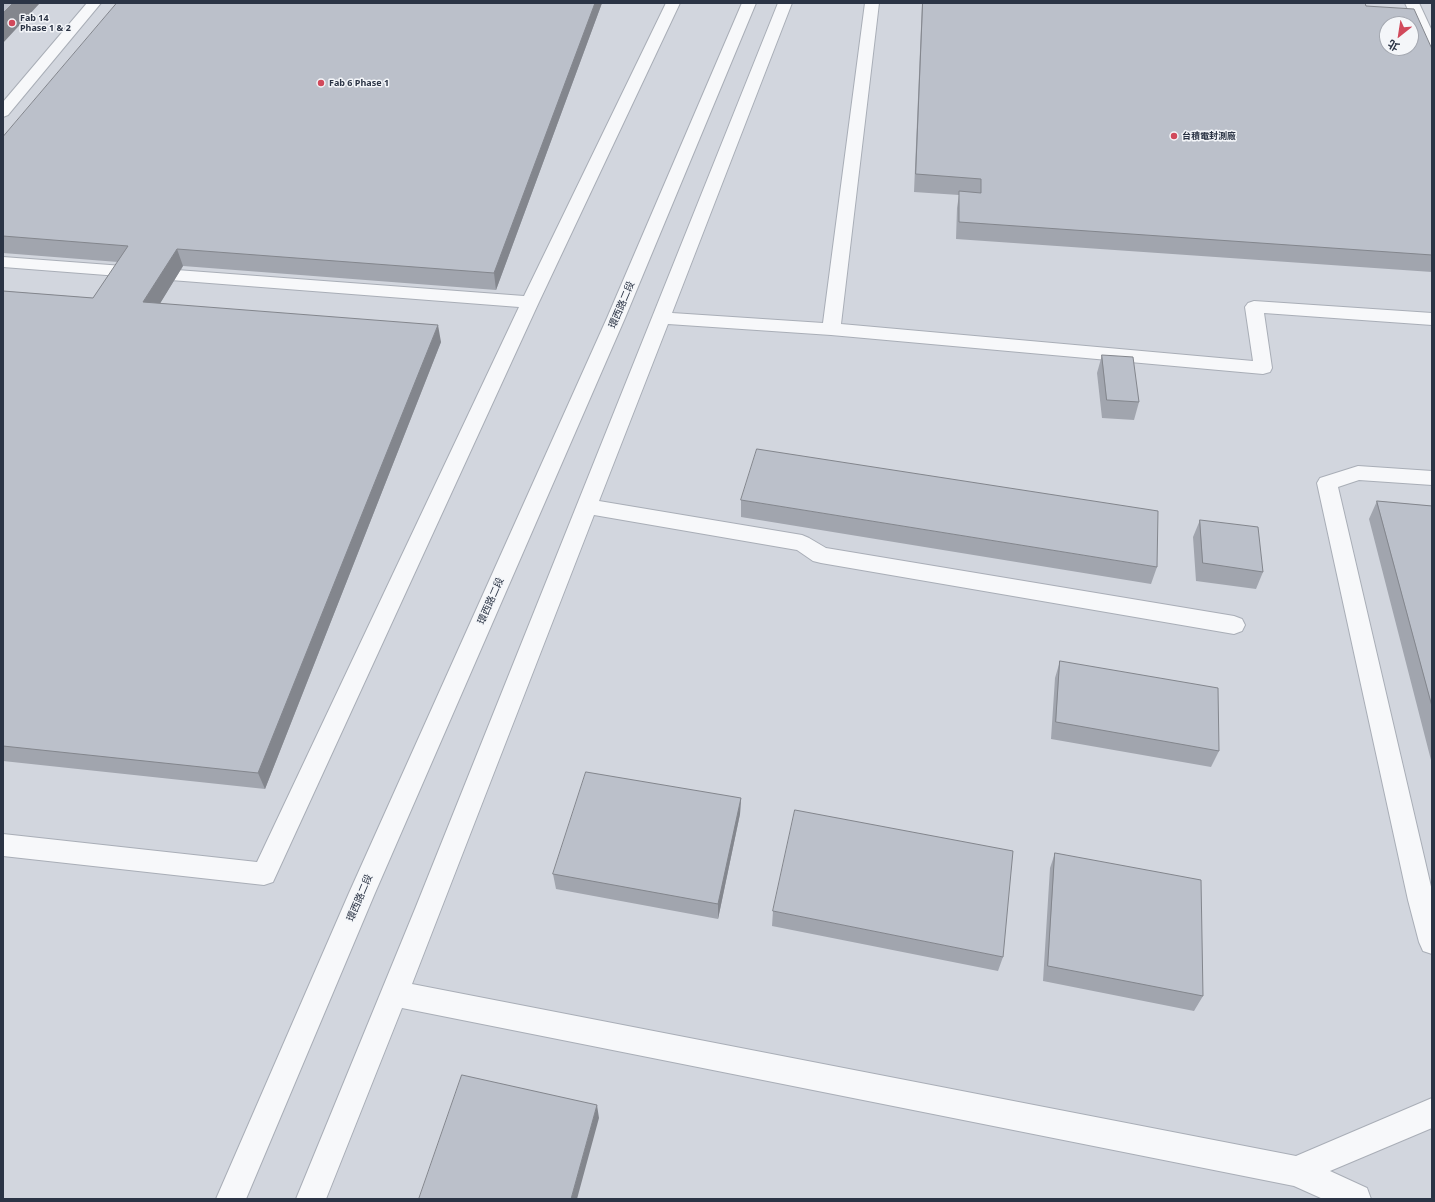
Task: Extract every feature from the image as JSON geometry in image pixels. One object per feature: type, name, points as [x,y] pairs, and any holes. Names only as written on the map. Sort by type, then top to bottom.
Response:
[{"type":"street","points":[[3,112],[94,3]]},
{"type":"street","points":[[3,845],[264,874],[530,302],[672,3]]},
{"type":"street","name":"環西路二段","points":[[231,1199],[362,893],[616,318],[749,3]]},
{"type":"street","points":[[311,1199],[394,993],[785,3]]},
{"type":"street","points":[[831,329],[872,3]]},
{"type":"street","points":[[1412,3],[1432,47]]},
{"type":"street","points":[[3,262],[530,302]]},
{"type":"street","points":[[660,318],[831,329],[1263,368],[1254,307],[1432,319]]},
{"type":"street","points":[[1432,478],[1358,473],[1326,483],[1419,892],[1432,942]]},
{"type":"street","points":[[586,506],[802,543],[821,555],[1234,625]]},
{"type":"street","points":[[394,993],[1296,1171],[1356,1199]]},
{"type":"street","points":[[1296,1171],[1432,1113]]},
{"type":"shaded area","points":[[3,3],[1432,3],[1432,1199],[3,1199]]},
{"type":"building","points":[[3,3],[13,3],[3,13]]},
{"type":"building","points":[[117,3],[595,3],[494,273],[177,249],[143,302],[438,325],[258,773],[3,746],[3,291],[93,298],[128,246],[3,236],[3,137]]},
{"type":"building","name":"台積電封測廠","points":[[923,3],[1365,3],[1366,6],[1414,9],[1417,16],[1379,16],[1379,56],[1419,56],[1419,20],[1432,49],[1432,255],[959,222],[959,191],[981,193],[981,179],[916,174]]},
{"type":"building","points":[[1102,355],[1133,357],[1139,402],[1107,400]]},
{"type":"building","points":[[757,449],[1158,511],[1157,567],[741,500]]},
{"type":"building","points":[[1377,501],[1432,506],[1432,706]]},
{"type":"building","points":[[1200,520],[1258,527],[1263,572],[1203,563]]},
{"type":"building","points":[[1060,661],[1218,688],[1219,751],[1056,722]]},
{"type":"building","points":[[586,772],[741,798],[718,904],[553,874]]},
{"type":"building","points":[[795,810],[1013,851],[1003,957],[773,911]]},
{"type":"building","points":[[1055,853],[1201,880],[1203,996],[1048,966]]},
{"type":"building","points":[[462,1075],[597,1105],[571,1199],[419,1199]]},
{"type":"place","name":"Fab 14 Phase 1 & 2","points":[[12,23]]},
{"type":"place","name":"Fab 6 Phase 1","points":[[321,83]]},
{"type":"place","name":"台積電封測廠","points":[[1174,136]]}]
